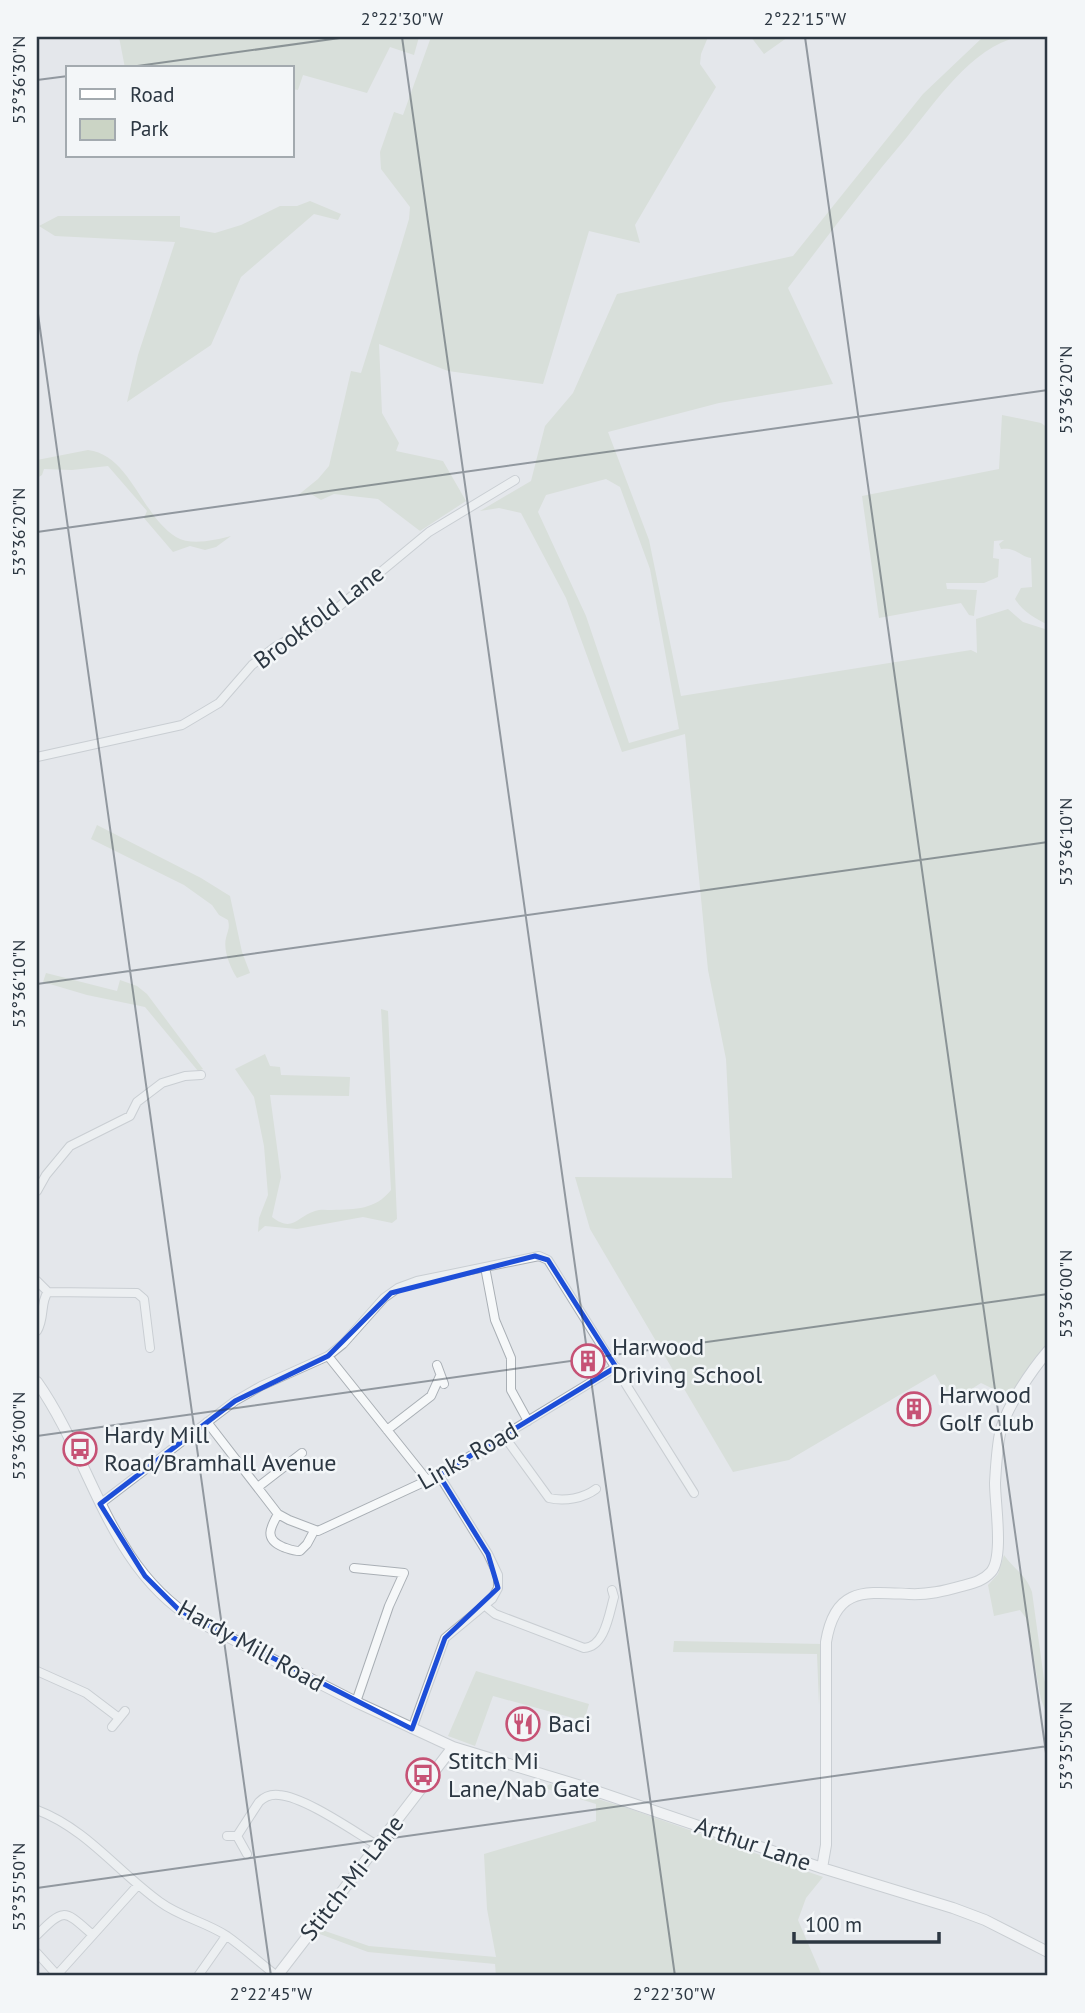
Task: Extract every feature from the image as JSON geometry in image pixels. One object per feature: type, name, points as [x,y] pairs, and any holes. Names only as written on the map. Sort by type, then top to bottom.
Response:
[{"type":"main road","points":[[822,1868],[826,1845],[826,1642],[831,1618],[844,1601],[855,1596],[878,1592],[939,1592],[979,1581],[992,1570],[997,1557],[995,1480],[1000,1432],[1018,1396],[1048,1352]]},
{"type":"main road","name":"Hardy Mill Road","points":[[37,1382],[122,1543],[145,1576],[179,1610],[356,1702],[453,1747]]},
{"type":"main road","name":"Arthur Lane","points":[[453,1747],[581,1786],[822,1868],[953,1908],[985,1920],[1048,1952]]},
{"type":"main road","name":"Stitch-Mi-Lane","points":[[277,1976],[453,1747]]},
{"type":"street","name":"Brookfold Lane","points":[[37,757],[182,725],[219,703],[252,665],[275,647],[319,623],[429,531],[515,481]]},
{"type":"street","points":[[37,1191],[46,1175],[70,1146],[130,1116],[137,1102],[162,1083],[185,1076],[201,1075]]},
{"type":"street","points":[[100,1504],[248,1393],[328,1356],[343,1344],[384,1298],[398,1288],[417,1281],[535,1256],[544,1256],[694,1492]]},
{"type":"street","points":[[485,1267],[495,1320],[511,1358],[511,1390],[528,1421]]},
{"type":"street","points":[[37,1281],[48,1292]]},
{"type":"street","points":[[37,1331],[44,1314],[44,1297],[48,1292],[54,1290],[141,1295],[144,1299],[150,1348]]},
{"type":"street","points":[[328,1356],[428,1481]]},
{"type":"street","points":[[387,1430],[431,1396],[442,1380],[437,1365]]},
{"type":"street","name":"Links Road","points":[[278,1514],[270,1530],[271,1540],[293,1551],[300,1551],[314,1531],[321,1531],[428,1481],[616,1367]]},
{"type":"street","points":[[207,1422],[278,1514],[314,1531]]},
{"type":"street","points":[[504,1436],[549,1498],[556,1500],[587,1496],[597,1488]]},
{"type":"street","points":[[258,1487],[301,1457]]},
{"type":"street","points":[[412,1729],[445,1638],[495,1594],[498,1575],[480,1537],[439,1475]]},
{"type":"street","points":[[354,1568],[404,1573],[389,1606],[356,1702]]},
{"type":"street","points":[[484,1605],[495,1614],[584,1648],[600,1640],[614,1597],[612,1590]]},
{"type":"street","points":[[37,1671],[86,1693],[122,1715],[112,1727]]},
{"type":"street","points":[[237,1836],[266,1792],[305,1804],[377,1845]]},
{"type":"street","points":[[37,1810],[67,1825],[95,1844],[163,1905],[226,1936],[277,1976]]},
{"type":"street","points":[[227,1836],[237,1836]]},
{"type":"street","points":[[237,1836],[247,1854]]},
{"type":"street","points":[[37,1953],[57,1976],[138,1885]]},
{"type":"street","points":[[37,1935],[55,1917],[66,1914],[93,1936]]},
{"type":"street","points":[[198,1976],[226,1936]]},
{"type":"highlighted area","points":[[535,1256],[548,1260],[616,1367],[439,1475],[488,1554],[498,1588],[445,1638],[412,1729],[179,1610],[145,1576],[100,1504],[235,1401],[328,1356],[391,1293]]},
{"type":"green space","points":[[119,37],[419,37],[414,55],[390,47],[367,93],[303,75],[298,90],[294,89],[294,66],[125,66]]},
{"type":"green space","points":[[431,37],[708,37],[700,64],[716,87],[635,225],[640,243],[589,231],[543,384],[448,371],[379,344],[382,413],[399,443],[396,451],[443,461],[466,501],[420,531],[378,499],[334,494],[321,500],[311,494],[297,496],[329,466],[351,371],[361,373],[409,219],[410,207],[381,169],[380,152],[394,112],[403,115]]},
{"type":"green space","points":[[751,37],[788,37],[764,54]]},
{"type":"green space","name":"Harwood Golf Club","points":[[983,37],[1020,37],[986,51],[956,77],[788,288],[833,384],[719,403],[608,432],[649,540],[681,696],[971,650],[977,653],[976,619],[1008,609],[1023,622],[1048,630],[1048,1345],[1030,1365],[1012,1398],[981,1383],[951,1402],[935,1374],[789,1460],[733,1472],[590,1229],[575,1177],[732,1178],[726,1059],[708,970],[685,734],[622,752],[566,598],[521,513],[499,508],[480,511],[531,481],[545,426],[573,393],[617,294],[793,256],[923,94]],"holes":[[[606,479],[620,487],[650,569],[679,729],[629,743],[586,616],[538,512],[546,495]]]},
{"type":"green space","points":[[310,201],[341,214],[338,220],[314,214],[241,277],[211,345],[127,402],[138,355],[175,242],[55,236],[39,226],[58,216],[180,216],[180,227],[215,233],[241,225],[280,206],[297,206]]},
{"type":"green space","points":[[1002,415],[1041,423],[1048,428],[1048,625],[1026,611],[1015,599],[1021,588],[1032,587],[1031,558],[1011,549],[1001,549],[999,544],[1004,540],[994,541],[993,558],[999,559],[998,577],[984,583],[946,583],[947,589],[977,590],[974,616],[969,615],[961,603],[879,618],[862,496],[999,469]]},
{"type":"green space","points":[[88,450],[102,454],[115,463],[153,515],[176,537],[196,542],[231,536],[216,547],[205,550],[190,546],[173,552],[144,518],[147,511],[108,466],[72,470],[44,469],[42,475],[37,478],[37,460]]},
{"type":"green space","points":[[97,825],[201,878],[230,896],[242,952],[250,973],[237,978],[230,964],[225,948],[228,920],[184,885],[91,839]]},
{"type":"green space","points":[[46,973],[117,991],[120,980],[137,986],[147,994],[203,1069],[198,1071],[145,1007],[87,995],[43,982]]},
{"type":"green space","points":[[381,1009],[388,1011],[397,1219],[392,1223],[363,1217],[297,1229],[265,1226],[258,1232],[259,1218],[268,1195],[264,1146],[254,1097],[235,1069],[265,1054],[270,1066],[280,1067],[281,1075],[350,1077],[349,1096],[270,1095],[281,1177],[272,1217],[279,1222],[290,1224],[317,1210],[357,1209],[372,1205],[391,1190]]},
{"type":"green space","points":[[1004,1555],[1024,1577],[1032,1592],[1048,1691],[1048,1719],[1041,1699],[1026,1618],[1020,1610],[994,1616],[988,1585],[998,1574]]},
{"type":"green space","points":[[674,1641],[822,1644],[819,1705],[817,1654],[673,1652]]},
{"type":"green space","points":[[476,1671],[589,1704],[584,1721],[493,1696],[475,1746],[448,1736]]},
{"type":"green space","points":[[550,1784],[630,1809],[823,1877],[806,1898],[798,1920],[822,1976],[496,1976],[495,1964],[368,1952],[317,1933],[325,1931],[369,1946],[496,1957],[487,1909],[484,1854],[596,1821],[596,1804],[544,1788]]},
{"type":"place","name":"Harwood Driving School","points":[[588,1361]]},
{"type":"place","name":"Harwood Golf Club","points":[[914,1409]]},
{"type":"place","name":"Hardy Mill Road/Bramhall Avenue","points":[[80,1449]]},
{"type":"place","name":"Baci","points":[[523,1724]]},
{"type":"place","name":"Stitch Mi Lane/Nab Gate","points":[[423,1775]]}]
